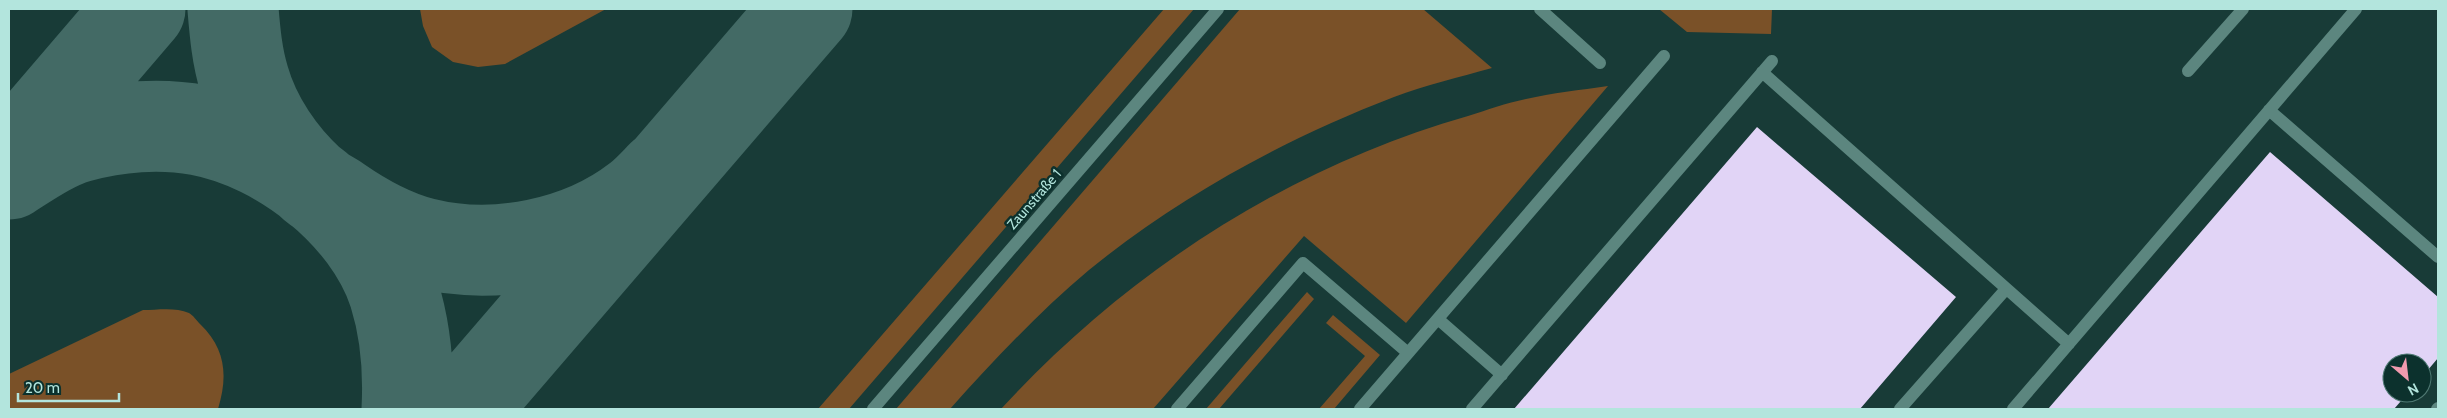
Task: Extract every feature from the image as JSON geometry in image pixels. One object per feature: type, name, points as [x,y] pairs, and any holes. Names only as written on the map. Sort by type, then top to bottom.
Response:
[{"type":"lane","name":"Zaunstraße 1","points":[[873,409],[1218,9]]},
{"type":"lane","points":[[1540,9],[1600,62]]},
{"type":"lane","points":[[2188,71],[2242,9]]},
{"type":"lane","points":[[2013,409],[2356,9]]},
{"type":"lane","points":[[1360,409],[1664,56]]},
{"type":"lane","points":[[1472,409],[1772,61]]},
{"type":"lane","points":[[1762,72],[2069,344]]},
{"type":"lane","points":[[2269,110],[2438,257]]},
{"type":"lane","points":[[1176,409],[1303,263],[1408,353]]},
{"type":"lane","points":[[1900,409],[2006,289]]},
{"type":"lane","points":[[1438,319],[1502,375]]},
{"type":"shaded area","points":[[420,9],[606,9],[505,64],[478,67],[453,62],[432,47],[423,26]]},
{"type":"shaded area","points":[[1164,9],[1194,9],[849,409],[818,409]]},
{"type":"shaded area","points":[[1240,9],[1423,9],[1492,68],[1430,85],[1353,113],[1313,131],[1235,172],[1160,218],[1089,270],[1017,337],[950,409],[896,409]]},
{"type":"shaded area","points":[[1659,9],[1772,9],[1771,34],[1687,32]]},
{"type":"shaded area","points":[[1608,86],[1406,323],[1304,236],[1153,409],[1001,409],[1050,359],[1102,312],[1157,269],[1214,230],[1274,195],[1337,164],[1401,138],[1468,116],[1536,97]]},
{"type":"shaded area","points":[[1307,292],[1314,299],[1219,409],[1206,409]]},
{"type":"shaded area","points":[[172,309],[184,311],[192,315],[209,333],[220,353],[223,364],[223,385],[218,409],[9,409],[9,374],[143,310]]},
{"type":"shaded area","points":[[1333,315],[1380,355],[1334,409],[1319,409],[1365,356],[1326,323]]},
{"type":"building","points":[[1757,127],[1956,297],[1860,409],[1514,409]]},
{"type":"building","points":[[2270,152],[2438,297],[2438,358],[2432,365],[2432,353],[2382,353],[2382,403],[2399,403],[2394,409],[2048,409]]},
{"type":"taxiway","points":[[9,162],[140,9]]},
{"type":"taxiway","points":[[233,9],[242,70],[249,94],[270,136],[289,161],[317,188],[369,221],[400,236],[423,243],[451,248],[479,250],[536,245],[590,227],[615,215],[641,196],[663,175]]},
{"type":"taxiway","points":[[463,409],[807,9]]},
{"type":"taxiway","points":[[9,174],[43,153],[70,140],[108,130],[154,126],[199,130],[230,138],[260,151],[289,167],[317,188],[342,211],[364,236],[381,264],[394,293],[404,336],[408,380],[407,409]]}]
